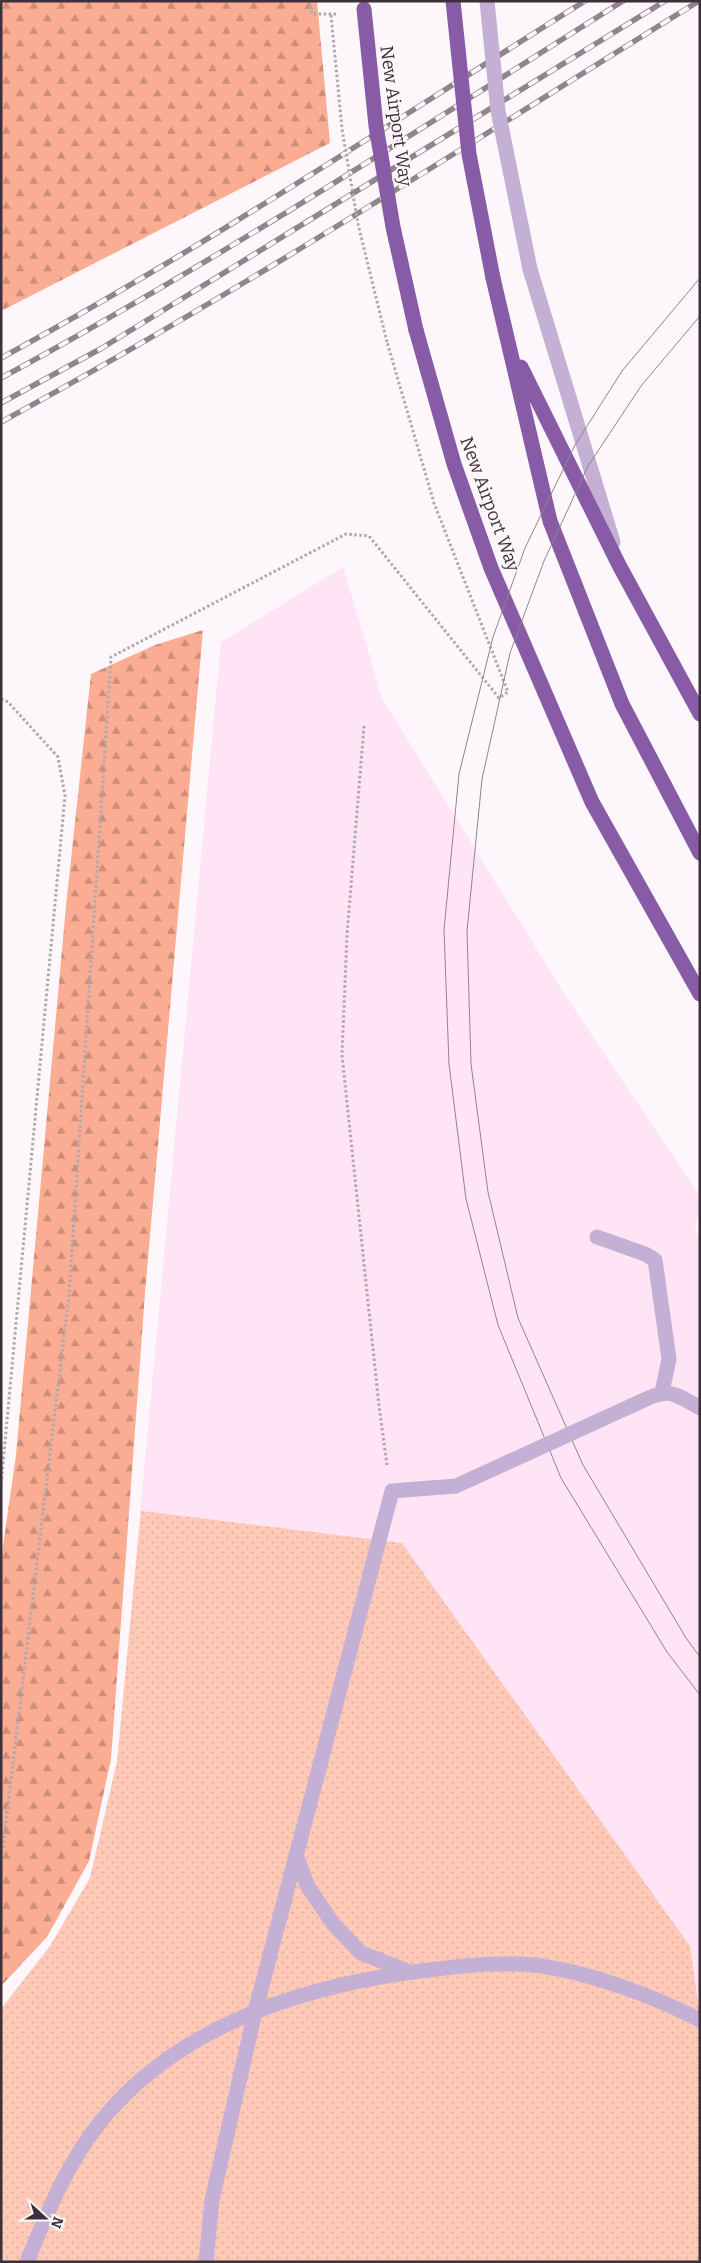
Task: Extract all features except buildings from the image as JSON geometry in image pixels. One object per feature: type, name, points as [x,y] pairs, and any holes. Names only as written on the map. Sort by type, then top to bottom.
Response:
[{"type":"highway","points":[[453,1],[470,154],[493,278],[550,521],[622,704],[700,853]]},
{"type":"highway","name":"New Airport Way","points":[[364,5],[376,126],[393,227],[416,330],[454,464],[492,568],[592,802],[698,988]]},
{"type":"highway","points":[[509,344],[619,565],[700,714]]},
{"type":"lane","points":[[487,1],[498,112],[530,269],[619,565]]},
{"type":"lane","points":[[597,1237],[645,1254],[655,1260],[668,1359],[662,1392]]},
{"type":"lane","points":[[206,2262],[212,2200],[255,2012],[392,1491],[456,1486],[662,1392],[680,1396],[700,1408]]},
{"type":"lane","points":[[296,1855],[308,1887],[334,1926],[361,1953],[410,1972]]},
{"type":"lane","points":[[27,2262],[44,2219],[66,2176],[87,2140],[113,2107],[144,2077],[182,2048],[217,2028],[255,2012],[300,1996],[345,1984],[410,1972],[469,1965],[518,1964],[542,1966],[607,1983],[654,2000],[700,2020]]},
{"type":"path","points":[[309,1],[312,14],[331,15],[342,129],[358,224],[387,342]]},
{"type":"path","points":[[1,1862],[68,1295],[111,656],[346,534],[370,536],[497,696]]},
{"type":"path","points":[[1,699],[8,702],[58,757],[65,796],[1,1485]]},
{"type":"path","points":[[364,726],[347,935],[342,1055],[379,1406],[392,1491]]},
{"type":"shaded area","points":[[343,567],[382,698],[565,995],[700,1196],[700,1210],[695,1230],[700,1239],[700,2262],[1,2262],[1,2009],[50,1946],[90,1878],[117,1762],[221,642]]},
{"type":"shaded area","points":[[141,1511],[402,1543],[690,1946],[700,2016],[700,2262],[1,2262],[1,2009],[50,1946],[90,1878],[117,1762]]},
{"type":"green space","points":[[1,1],[317,1],[330,143],[1,311]]},
{"type":"green space","points":[[203,630],[145,1293],[111,1759],[89,1861],[47,1937],[1,1986],[1,1560],[16,1455],[66,906],[91,674],[155,645]]},
{"type":"tram line","points":[[700,278],[622,371],[575,445],[525,548],[493,637],[459,774],[444,930],[449,1064],[466,1199],[498,1325],[561,1478],[667,1652],[700,1695]]},
{"type":"tram line","points":[[700,316],[641,386],[588,466],[544,561],[510,653],[482,779],[467,931],[471,1064],[488,1192],[518,1318],[583,1465],[686,1638],[700,1657]]},
{"type":"railway","points":[[1,358],[223,229],[585,1]]},
{"type":"railway","points":[[1,378],[159,289],[315,195],[623,1]]},
{"type":"railway","points":[[1,403],[102,348],[665,1]]},
{"type":"railway","points":[[1,422],[266,269],[699,1]]}]
